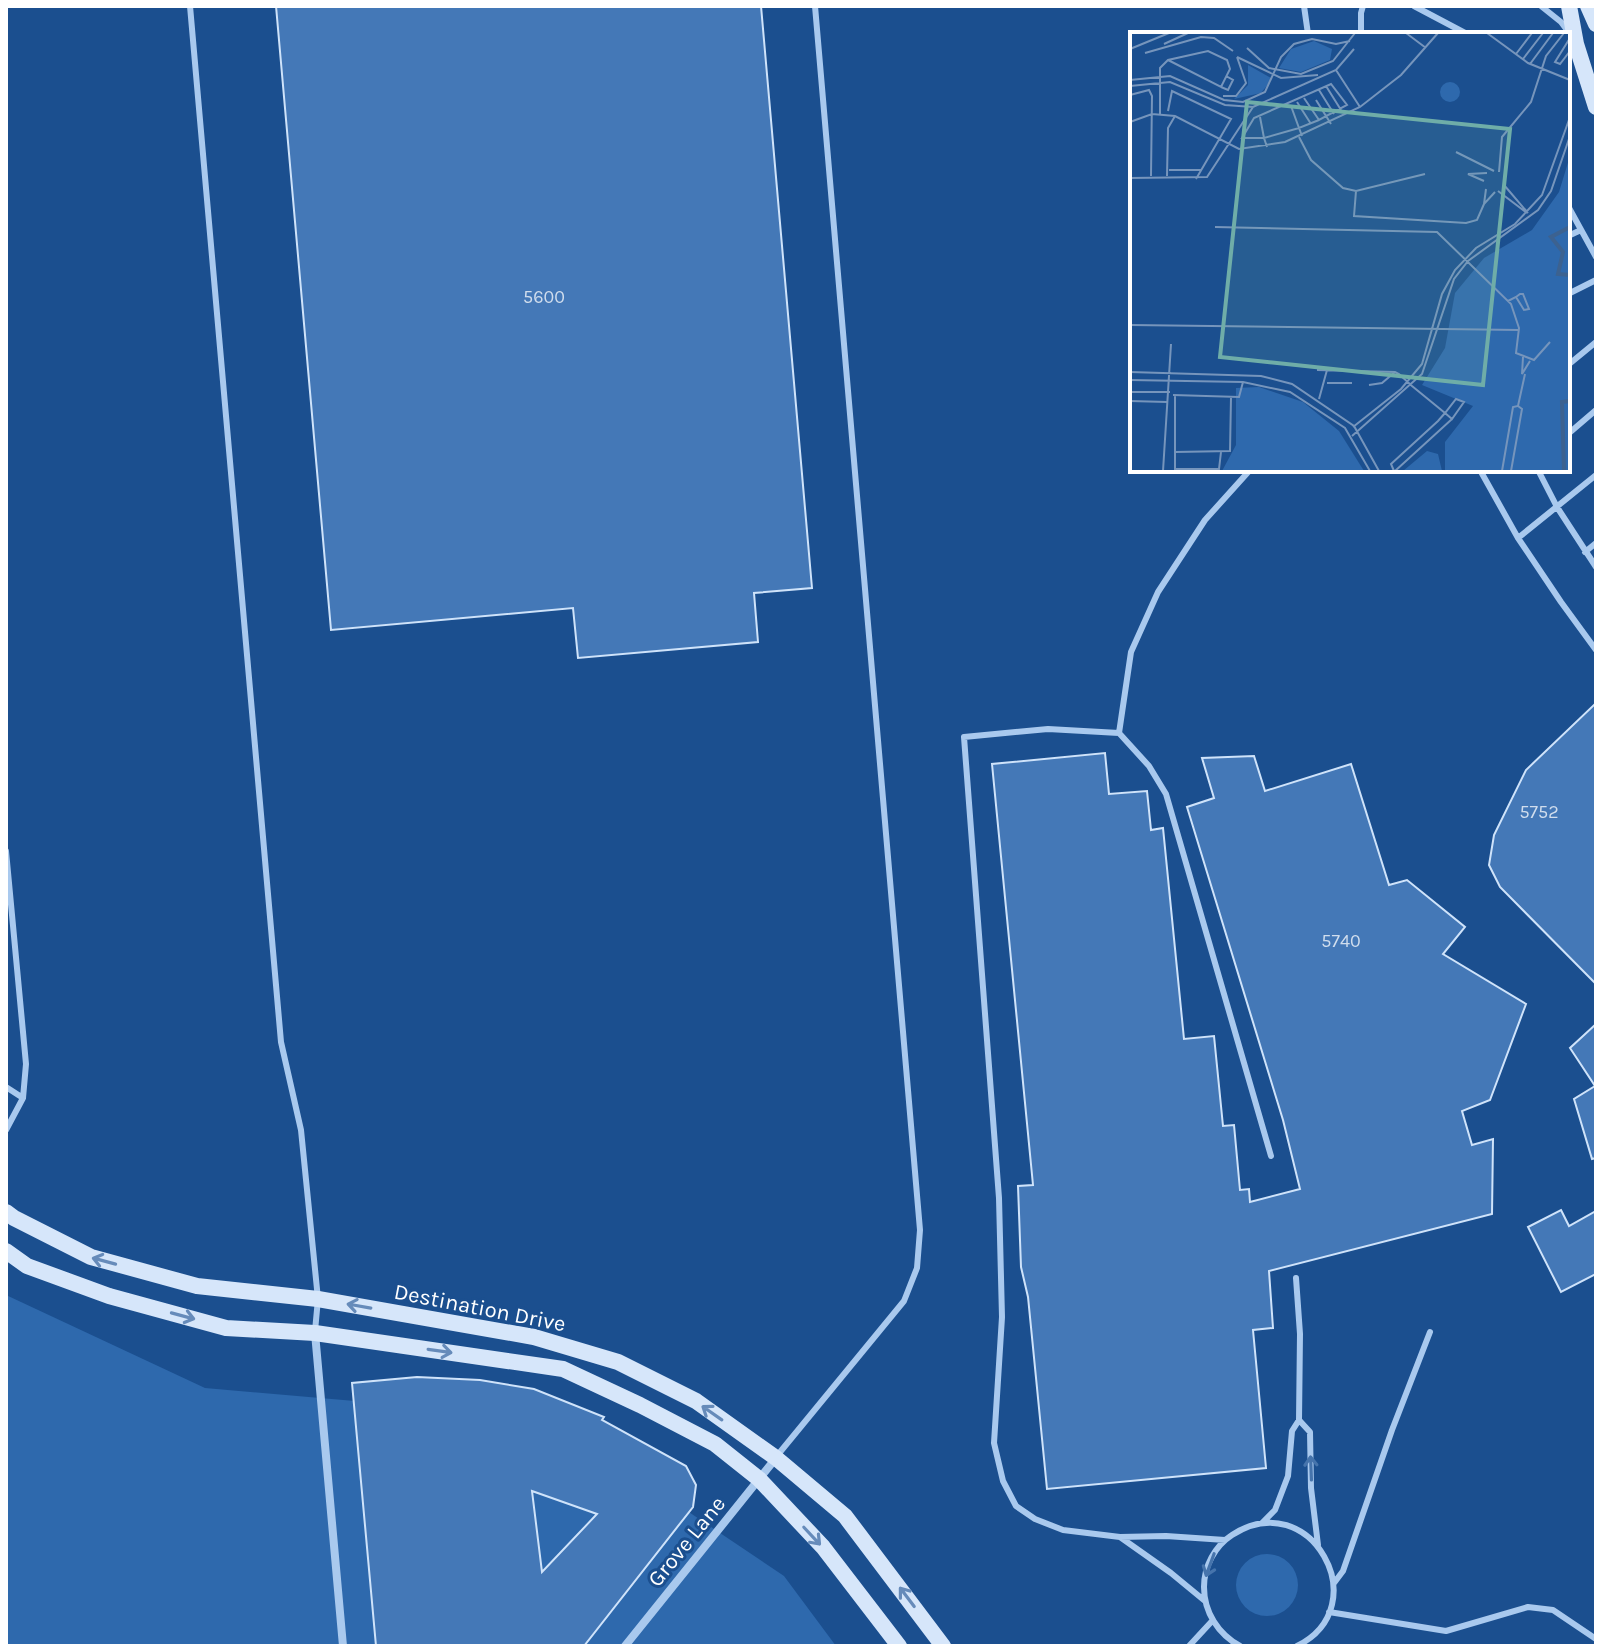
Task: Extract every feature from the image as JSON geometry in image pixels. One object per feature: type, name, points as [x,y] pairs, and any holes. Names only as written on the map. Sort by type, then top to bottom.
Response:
[{"type":"street","points":[[1569,6],[1576,44],[1596,107]]},
{"type":"street","points":[[1588,6],[1596,24]]},
{"type":"street","name":"Destination Drive","points":[[6,1212],[91,1257],[197,1286],[318,1299],[534,1337],[618,1362],[696,1401],[776,1458],[845,1516],[943,1646]]},
{"type":"street","name":"Destination Drive","points":[[6,1251],[27,1266],[109,1296],[226,1328],[315,1333],[563,1369],[715,1444],[759,1479],[823,1547],[899,1646]]},
{"type":"street","points":[[315,1333],[343,1646]]},
{"type":"street","name":"Grove Lane","points":[[625,1646],[776,1458]]},
{"type":"lane","points":[[190,6],[281,1042],[301,1130],[318,1299],[315,1333]]},
{"type":"lane","points":[[776,1458],[904,1301],[917,1268],[920,1230],[815,6]]},
{"type":"lane","points":[[1304,6],[1308,32]]},
{"type":"lane","points":[[1361,32],[1363,6]]},
{"type":"lane","points":[[1414,6],[1463,32]]},
{"type":"lane","points":[[1541,6],[1561,22],[1568,32]]},
{"type":"lane","points":[[1570,35],[1576,44]]},
{"type":"lane","points":[[1570,210],[1596,257]]},
{"type":"lane","points":[[1570,235],[1581,230]]},
{"type":"lane","points":[[1570,293],[1596,280]]},
{"type":"lane","points":[[1570,363],[1596,342]]},
{"type":"lane","points":[[1570,432],[1596,410]]},
{"type":"lane","points":[[1119,733],[1131,652],[1158,592],[1205,520],[1248,472]]},
{"type":"lane","points":[[1481,472],[1518,538],[1596,650]]},
{"type":"lane","points":[[1539,472],[1557,507],[1596,567]]},
{"type":"lane","points":[[1518,538],[1596,475]]},
{"type":"lane","points":[[1585,552],[1596,543]]},
{"type":"lane","points":[[1225,1540],[1120,1537],[1063,1530],[1035,1519],[1016,1506],[1003,1481],[994,1443],[1002,1317],[999,1198],[964,737],[1048,729],[1119,733],[1149,766],[1166,794],[1271,1156]]},
{"type":"lane","points":[[6,851],[26,1064],[23,1098],[6,1130]]},
{"type":"lane","points":[[6,1087],[23,1098]]},
{"type":"lane","points":[[1262,1523],[1275,1510],[1288,1476],[1292,1431],[1299,1420],[1300,1334],[1296,1278]]},
{"type":"lane","points":[[1334,1583],[1343,1571],[1430,1332]]},
{"type":"lane","points":[[1299,1420],[1310,1432],[1311,1488],[1318,1545]]},
{"type":"lane","points":[[1240,1646],[1223,1634],[1213,1620],[1205,1601],[1207,1568],[1225,1540],[1242,1528],[1262,1523],[1283,1524],[1302,1532],[1318,1545],[1329,1563],[1334,1583],[1329,1612],[1320,1628],[1297,1646]]},
{"type":"lane","points":[[1120,1537],[1205,1601]]},
{"type":"lane","points":[[1329,1612],[1446,1631],[1528,1607],[1553,1610],[1596,1639]]},
{"type":"lane","points":[[1189,1646],[1213,1620]]},
{"type":"shaded area","points":[[6,1295],[205,1388],[549,1418],[784,1576],[836,1646],[6,1646]]},
{"type":"shaded area","points":[[1267,1554],[1279,1556],[1289,1563],[1296,1573],[1296,1597],[1289,1607],[1279,1614],[1267,1616],[1255,1614],[1245,1607],[1238,1597],[1236,1585],[1238,1573],[1245,1563],[1255,1556]]},
{"type":"building","points":[[276,6],[761,6],[812,588],[754,593],[758,642],[578,658],[573,608],[331,630]]},
{"type":"building","points":[[1596,703],[1596,984],[1500,887],[1489,865],[1494,835],[1526,770]]},
{"type":"building","points":[[1105,753],[1109,794],[1147,791],[1151,830],[1163,828],[1184,1039],[1214,1036],[1223,1126],[1234,1125],[1240,1190],[1249,1189],[1250,1202],[1300,1189],[1283,1120],[1187,807],[1214,798],[1202,758],[1254,756],[1265,791],[1351,764],[1389,885],[1407,880],[1465,927],[1443,954],[1526,1004],[1490,1100],[1462,1111],[1472,1145],[1493,1139],[1492,1214],[1269,1271],[1273,1328],[1253,1330],[1266,1468],[1047,1489],[1028,1297],[1021,1267],[1018,1186],[1033,1185],[992,764]]},
{"type":"building","points":[[1596,1024],[1596,1158],[1592,1159],[1574,1099],[1595,1086],[1570,1048]]},
{"type":"building","points":[[1561,1210],[1569,1226],[1596,1211],[1596,1274],[1561,1292],[1528,1227]]},
{"type":"building","points":[[417,1377],[480,1380],[534,1389],[604,1417],[602,1420],[686,1466],[696,1485],[693,1507],[584,1646],[376,1646],[352,1383]],"holes":[[[532,1491],[597,1514],[542,1572]]]}]
